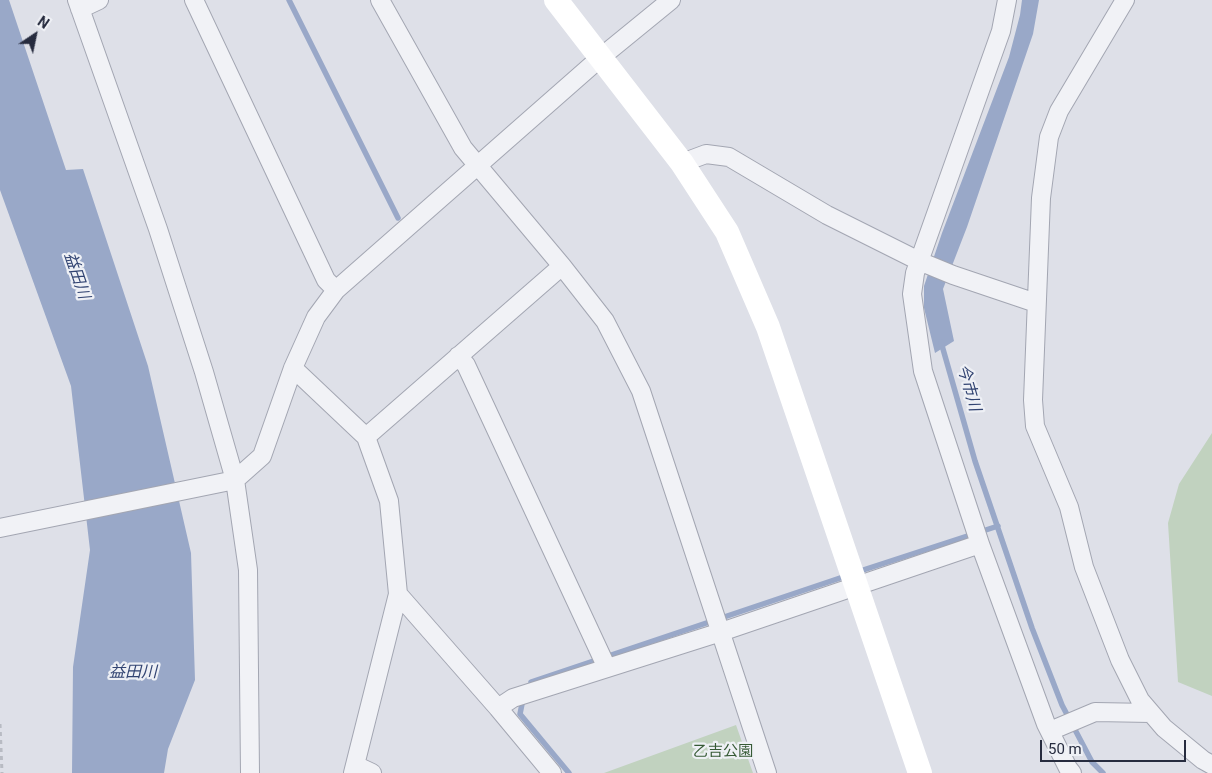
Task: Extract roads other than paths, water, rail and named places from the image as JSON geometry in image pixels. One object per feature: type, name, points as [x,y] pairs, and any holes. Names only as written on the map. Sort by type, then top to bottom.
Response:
[{"type":"street","points":[[99,0],[78,5],[158,229],[204,372],[235,480],[248,570],[250,773]]},
{"type":"street","points":[[194,0],[326,280],[336,290]]},
{"type":"street","points":[[380,0],[463,148],[562,266],[605,321],[642,391],[767,773]]},
{"type":"street","points":[[556,0],[682,163],[727,232],[768,327],[920,773]]},
{"type":"street","points":[[0,528],[235,480],[262,456],[293,368],[316,317],[336,290],[600,58],[671,0]]},
{"type":"street","points":[[1007,0],[1001,32],[925,263],[915,272],[912,294],[923,371],[980,544],[1068,768],[1072,773]]},
{"type":"street","points":[[1125,0],[1059,111],[1049,137],[1041,198],[1036,303],[1035,426],[1069,507],[1084,566],[1120,660],[1140,700],[1164,728],[1203,760],[1212,765]]},
{"type":"street","points":[[682,163],[706,154],[729,157],[827,215],[925,263],[953,275],[1036,303]]},
{"type":"street","points":[[366,437],[562,266]]},
{"type":"street","points":[[458,356],[466,365],[607,668]]},
{"type":"street","points":[[293,368],[366,437],[388,501],[398,594],[354,769],[372,773]]},
{"type":"street","points":[[498,708],[513,698],[720,632],[980,544]]},
{"type":"street","points":[[398,594],[552,773]]},
{"type":"street","points":[[1054,730],[1090,714],[1112,711],[1151,713]]},
{"type":"water","name":"益田川","points":[[0,0],[9,0],[66,170],[83,169],[148,366],[191,553],[195,680],[168,749],[164,773],[72,773],[73,667],[90,550],[71,386],[0,190]]},
{"type":"water","points":[[1022,0],[1039,0],[1033,34],[967,227],[943,289],[954,341],[935,353],[924,308],[924,286],[942,233],[1009,57]]},
{"type":"waterway","points":[[289,0],[398,218]]},
{"type":"waterway","name":"今市川","points":[[941,342],[975,461],[1032,628],[1062,705],[1092,762],[1103,773]]},
{"type":"waterway","points":[[857,572],[998,526]]},
{"type":"waterway","points":[[531,682],[846,576]]},
{"type":"waterway","points":[[522,704],[520,714],[569,773]]},
{"type":"park label","name":"乙吉公園","points":[[723,752]]}]
